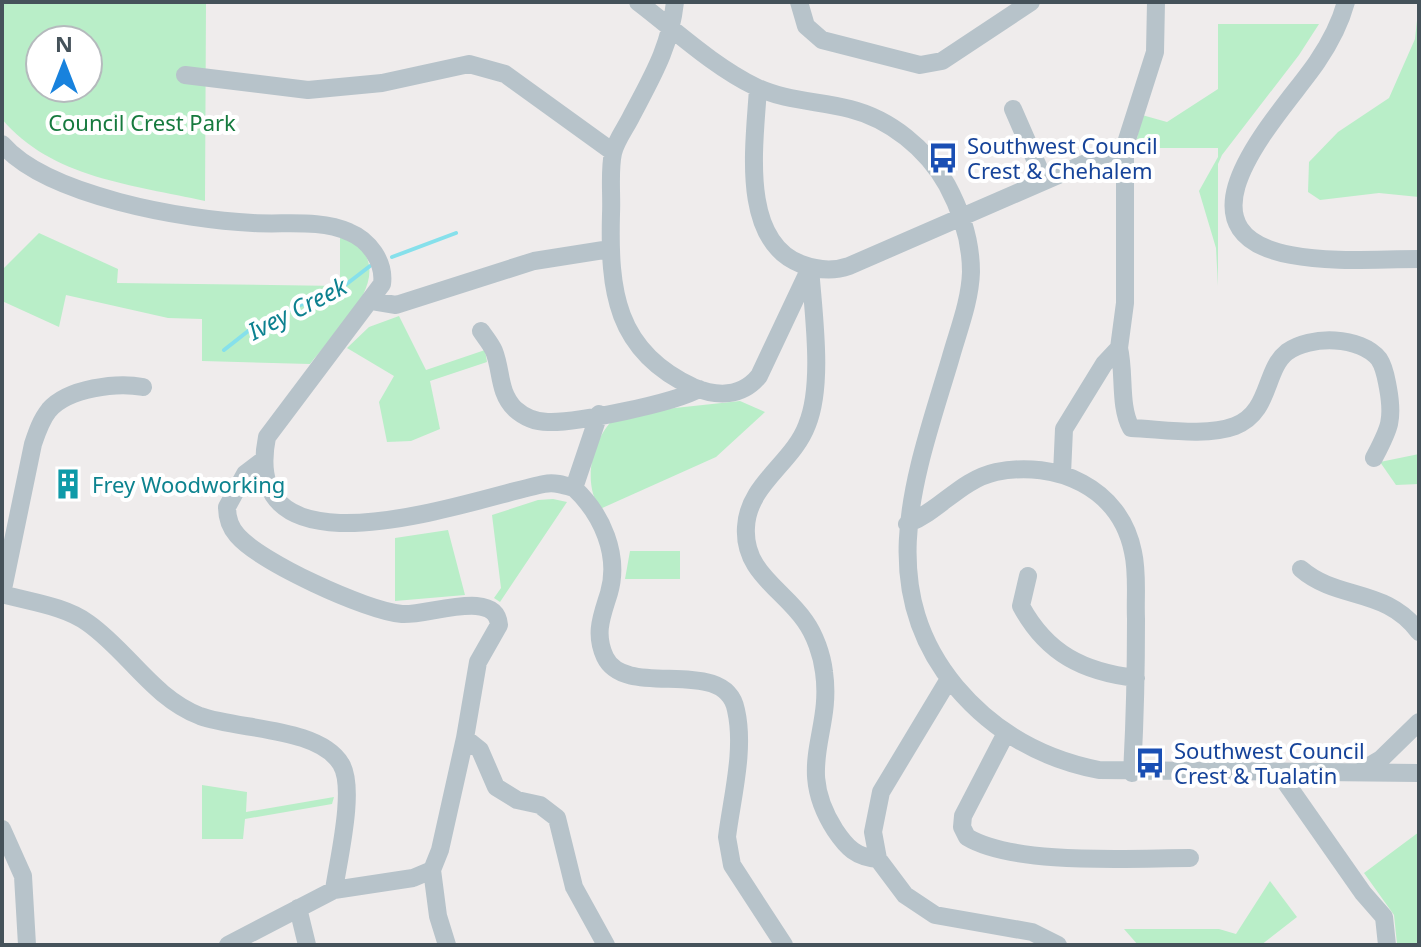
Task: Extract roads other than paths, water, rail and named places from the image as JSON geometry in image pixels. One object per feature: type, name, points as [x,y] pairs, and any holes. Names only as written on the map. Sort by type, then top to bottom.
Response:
[{"type":"street","points":[[638,2],[758,88],[850,109],[894,129],[934,165],[961,217],[970,254],[968,297],[917,471],[907,524],[906,558],[912,598],[932,650],[949,679],[971,703],[1006,733],[1055,759],[1090,768],[1132,773],[1419,773]]},
{"type":"street","points":[[675,2],[667,48],[613,152],[610,249],[613,293],[623,323],[653,361],[699,389],[730,394],[750,387],[767,362],[810,267]]},
{"type":"street","points":[[799,2],[806,26],[822,40],[920,65],[942,61],[1031,2]]},
{"type":"street","points":[[1156,2],[1155,52],[1125,146],[1125,303],[1119,348],[1124,368],[1125,418],[1131,428],[1207,429],[1234,426],[1259,406],[1285,354],[1298,346],[1338,341],[1365,348],[1384,369],[1392,410],[1391,426],[1374,458]]},
{"type":"street","points":[[1346,2],[1337,29],[1317,62],[1244,160],[1235,190],[1235,212],[1254,239],[1280,253],[1312,258],[1419,259]]},
{"type":"street","points":[[185,75],[308,90],[382,83],[469,64],[505,74],[613,152]]},
{"type":"street","points":[[758,88],[758,213],[765,234],[777,250],[810,267],[833,270],[849,266],[1125,146]]},
{"type":"street","points":[[1013,109],[1044,180]]},
{"type":"street","points":[[2,144],[35,171],[99,196],[211,219],[329,225],[351,232],[367,244],[380,262],[382,284],[267,437],[262,461],[270,491],[279,503],[312,520],[372,522],[422,516],[547,484],[574,488],[593,507],[612,557],[609,594],[598,629],[606,659],[627,676],[710,683],[724,691],[736,705],[740,731],[727,837],[729,854],[732,865],[784,945]]},
{"type":"street","points":[[372,301],[396,305],[534,261],[610,249]]},
{"type":"street","points":[[810,267],[814,390],[808,423],[798,444],[748,507],[746,539],[756,569],[805,620],[821,655],[826,686],[815,760],[820,805],[848,848],[864,858],[878,859]]},
{"type":"street","points":[[481,331],[494,352],[506,397],[521,414],[545,422],[682,397],[699,389]]},
{"type":"street","points":[[1062,474],[1064,429],[1104,364],[1119,348]]},
{"type":"street","points":[[143,387],[117,384],[60,400],[42,421],[33,444],[2,594],[75,614],[90,624],[149,683],[188,711],[219,722],[308,740],[333,753],[347,778],[334,890]]},
{"type":"street","points":[[574,488],[599,414]]},
{"type":"street","points":[[262,461],[245,474],[227,507],[234,530],[251,547],[345,598],[383,612],[416,614],[480,605],[494,610],[499,625],[478,662],[465,738],[440,850],[432,870],[438,916],[447,945]]},
{"type":"street","points":[[907,524],[922,518],[970,480],[1024,469],[1062,474],[1088,484],[1107,501],[1133,549],[1136,678],[1132,773]]},
{"type":"street","points":[[1301,569],[1321,582],[1386,602],[1419,632]]},
{"type":"street","points":[[1028,576],[1021,606],[1053,648],[1085,668],[1136,678]]},
{"type":"street","points":[[949,679],[881,792],[873,832],[878,859],[905,895],[935,915],[1032,932],[1058,945]]},
{"type":"street","points":[[1360,772],[1381,759],[1419,722]]},
{"type":"street","points":[[1006,733],[963,816],[962,827],[967,837],[1011,851],[1044,856],[1190,858]]},
{"type":"street","points":[[465,738],[480,750],[496,787],[517,800],[540,805],[557,818],[574,887],[606,945]]},
{"type":"street","points":[[1279,773],[1363,893],[1384,917],[1387,945]]},
{"type":"street","points":[[2,829],[23,876],[27,945]]},
{"type":"street","points":[[228,945],[334,890],[413,878],[432,870]]},
{"type":"street","points":[[298,908],[307,945]]},
{"type":"waterway","name":"Ivey Creek","points":[[392,257],[456,233]]},
{"type":"waterway","name":"Ivey Creek","points":[[224,350],[252,328],[300,305],[331,296],[370,266]]},
{"type":"place","name":"Southwest Council Crest & Chehalem","points":[[943,158]]},
{"type":"place","name":"Frey Woodworking","points":[[68,484]]},
{"type":"place","name":"Southwest Council Crest & Tualatin","points":[[1150,763]]},
{"type":"park label","name":"Council Crest Park","points":[[142,122]]}]
